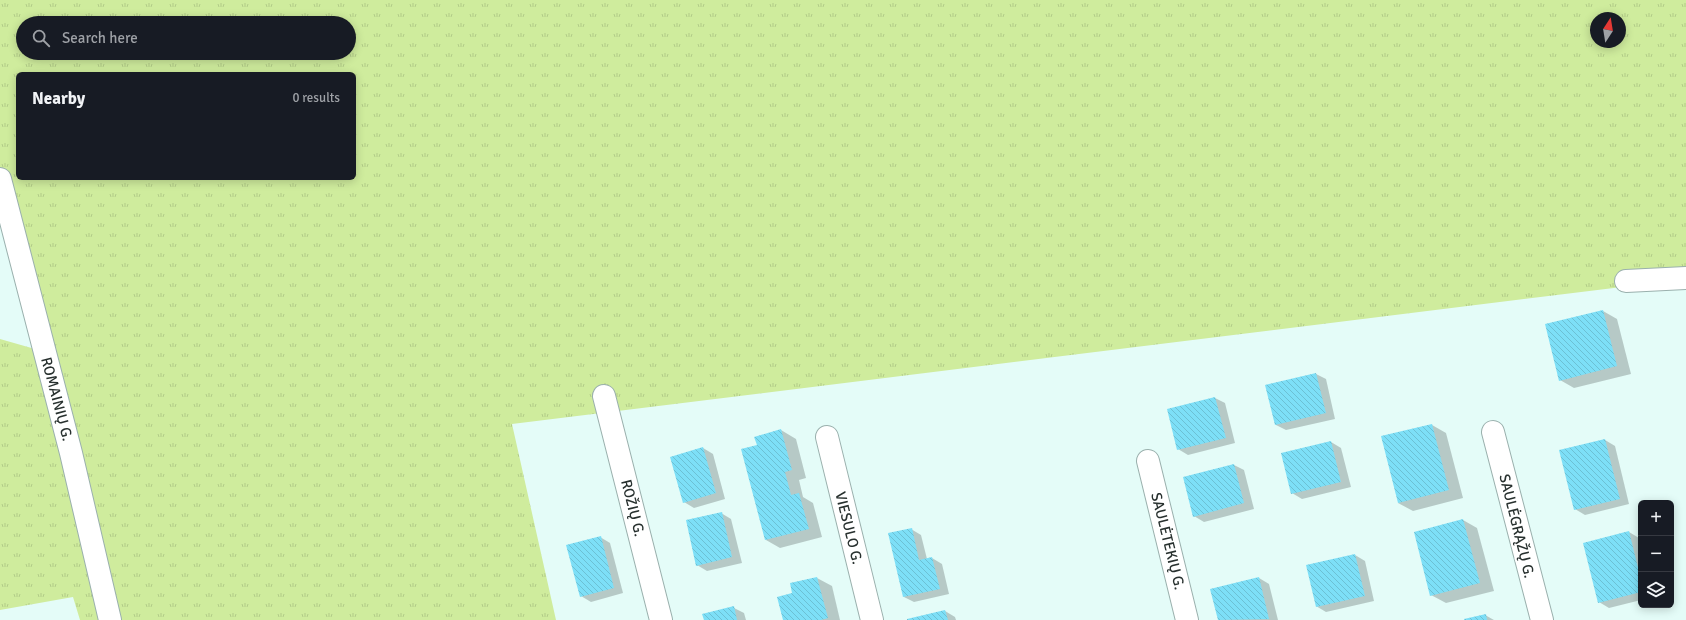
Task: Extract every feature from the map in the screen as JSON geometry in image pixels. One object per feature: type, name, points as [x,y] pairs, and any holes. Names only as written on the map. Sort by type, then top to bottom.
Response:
[{"type":"street","name":"ROMAINIŲ G.","points":[[0,179],[71,453],[110,620]]},
{"type":"street","points":[[1626,281],[1686,278]]},
{"type":"street","name":"ROŽIŲ G.","points":[[604,396],[661,620]]},
{"type":"street","name":"SAULĖGRĄŽŲ G.","points":[[1493,432],[1542,620]]},
{"type":"street","name":"VIESULO G.","points":[[827,437],[872,620]]},
{"type":"street","name":"SAULĖTEKIŲ G.","points":[[1148,461],[1187,620]]},
{"type":"green space","points":[[0,0],[1686,0],[1686,286],[1622,287],[512,424],[556,620],[80,620],[73,597],[0,610],[0,339],[35,349],[0,201]]},
{"type":"building","points":[[1603,310],[1617,366],[1559,381],[1545,324]]},
{"type":"building","points":[[1316,373],[1326,413],[1275,425],[1265,385]]},
{"type":"building","points":[[1215,397],[1226,438],[1177,450],[1167,409]]},
{"type":"building","points":[[1432,424],[1449,490],[1398,503],[1381,436]]},
{"type":"building","points":[[781,429],[792,470],[785,472],[791,495],[799,493],[809,529],[765,540],[741,449],[757,445],[754,437]]},
{"type":"building","points":[[1605,439],[1620,499],[1574,510],[1559,450]]},
{"type":"building","points":[[1331,441],[1341,482],[1291,494],[1281,453]]},
{"type":"building","points":[[703,447],[716,493],[683,503],[670,457]]},
{"type":"building","points":[[1234,464],[1244,503],[1193,517],[1183,477]]},
{"type":"building","points":[[722,512],[732,557],[696,566],[686,520]]},
{"type":"building","points":[[1463,519],[1480,583],[1430,596],[1414,532]]},
{"type":"building","points":[[912,528],[919,560],[932,557],[940,589],[903,597],[888,533]]},
{"type":"building","points":[[1629,531],[1638,568],[1638,593],[1598,603],[1583,543]]},
{"type":"building","points":[[601,536],[614,588],[580,597],[566,545]]},
{"type":"building","points":[[1355,554],[1365,596],[1316,607],[1306,565]]},
{"type":"building","points":[[817,577],[828,618],[821,620],[783,620],[777,597],[792,593],[790,583]]},
{"type":"building","points":[[1259,577],[1269,619],[1218,620],[1210,589]]},
{"type":"building","points":[[734,606],[737,620],[704,620],[702,614]]},
{"type":"building","points":[[945,610],[948,620],[907,620],[907,619]]},
{"type":"building","points":[[1486,614],[1487,620],[1464,620],[1464,619]]}]
